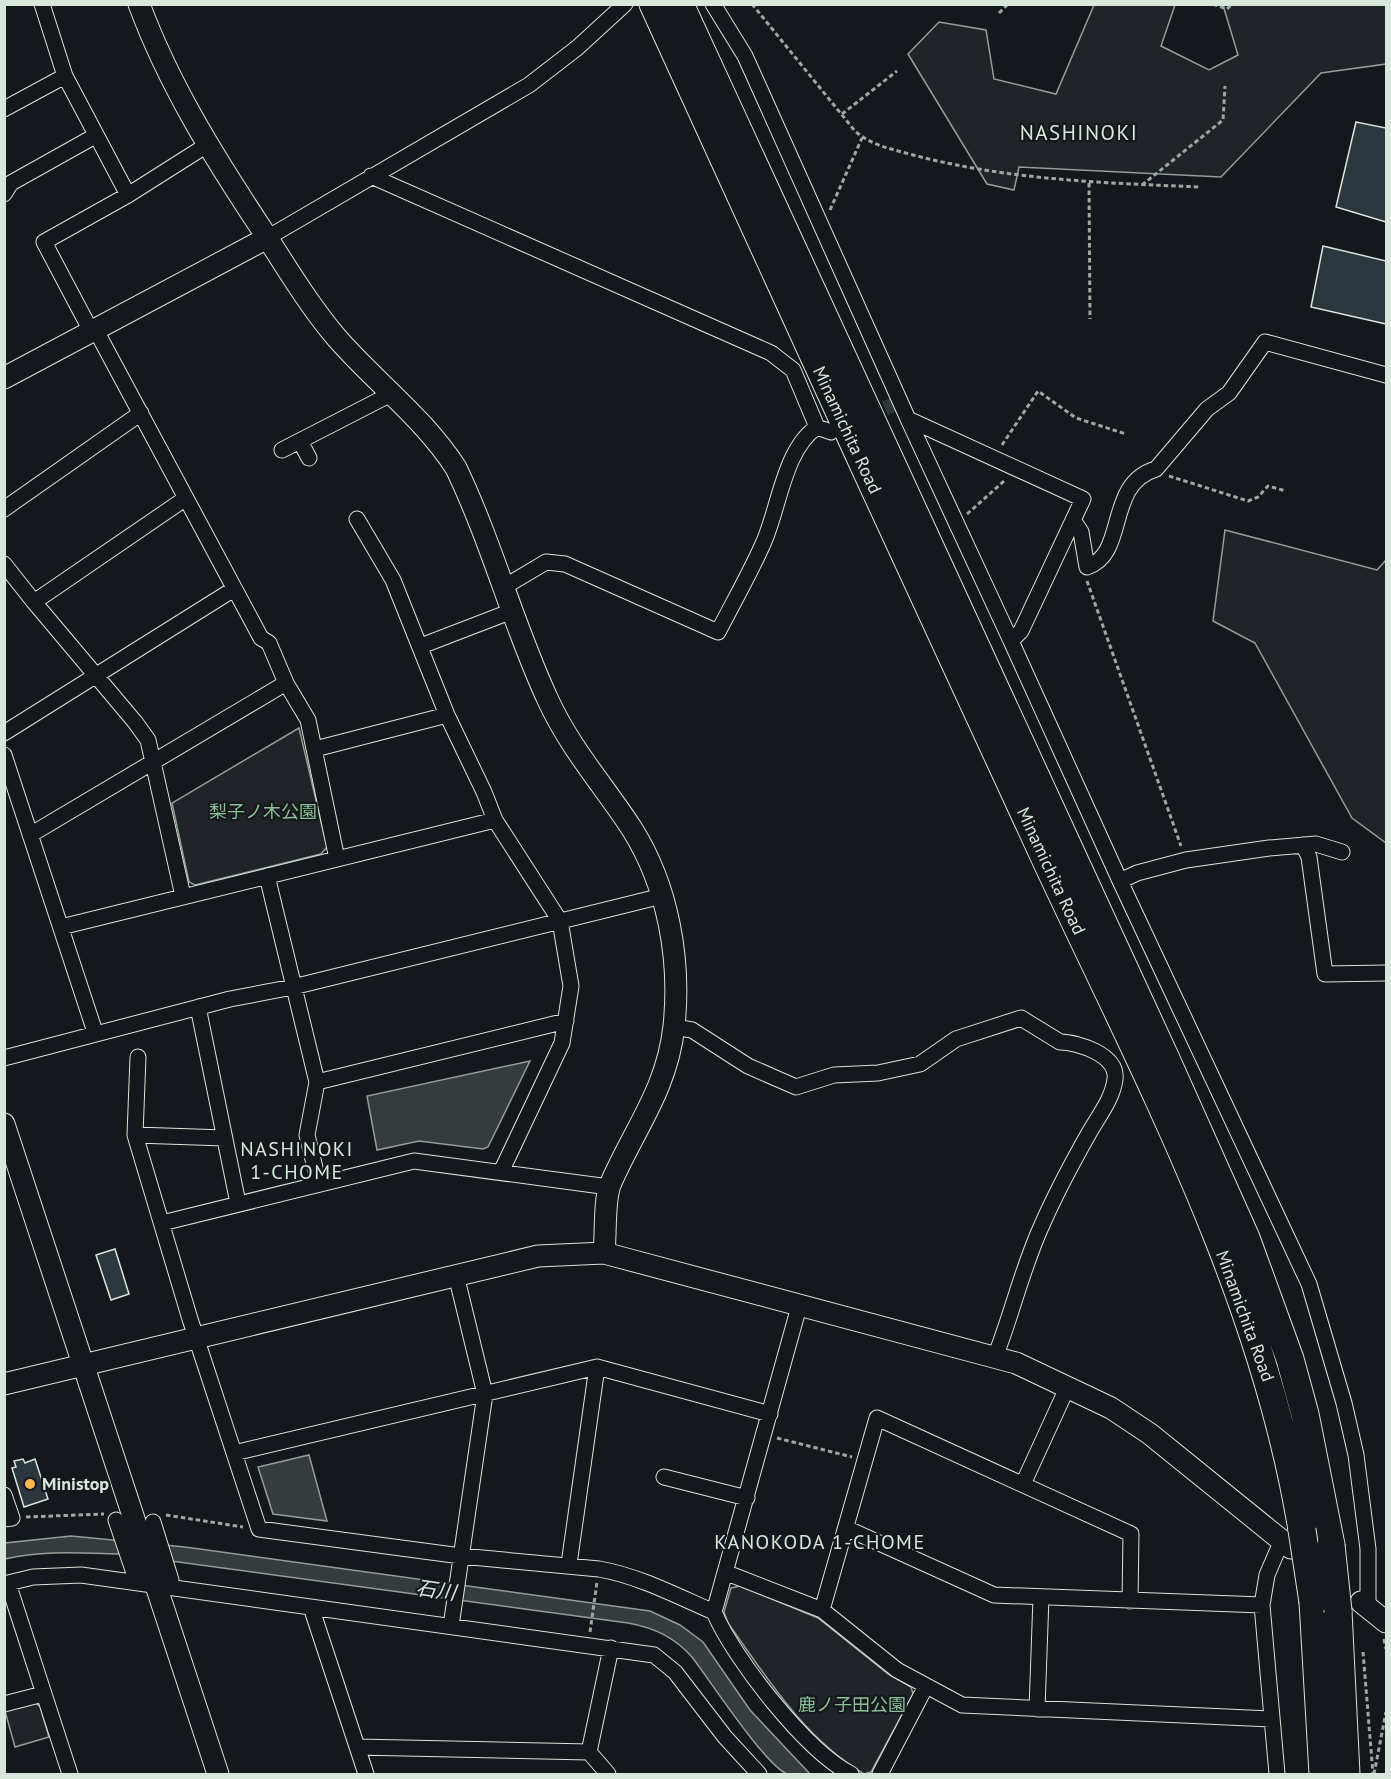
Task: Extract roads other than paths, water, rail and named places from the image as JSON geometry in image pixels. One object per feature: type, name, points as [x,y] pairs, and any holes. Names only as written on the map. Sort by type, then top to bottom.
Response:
[{"type":"highway","name":"Minamichita Road","points":[[653,4],[829,393],[1186,1162],[1264,1362],[1280,1419],[1291,1539],[1313,1602],[1323,1774]]},
{"type":"highway","name":"Minamichita Road","points":[[680,4],[1166,1059],[1246,1238],[1290,1359],[1302,1403],[1330,1545],[1356,1607],[1346,1774]]},
{"type":"street","points":[[42,4],[65,76],[128,195]]},
{"type":"street","points":[[139,4],[155,46],[207,145],[320,317],[433,436],[456,468],[536,672],[560,723],[585,764],[633,830],[651,865],[662,896],[675,967],[674,1027],[662,1079],[653,1104],[609,1187],[604,1253]]},
{"type":"street","points":[[4,378],[267,238],[529,85],[577,48],[625,4]]},
{"type":"street","points":[[713,4],[745,56],[908,419],[1120,881],[1309,1284],[1344,1403],[1356,1455],[1368,1549],[1356,1607],[1386,1622]]},
{"type":"street","points":[[4,109],[65,76]]},
{"type":"street","points":[[4,194],[11,183],[95,136]]},
{"type":"street","points":[[207,145],[128,195],[44,242],[91,331],[99,336],[261,638],[269,643],[286,683],[308,720],[337,859]]},
{"type":"street","points":[[371,176],[771,353],[793,370],[824,430],[806,435],[786,474],[763,544],[718,632],[565,564],[546,562],[504,587]]},
{"type":"street","points":[[1073,520],[1081,532],[1087,567],[1097,564],[1107,550],[1126,489],[1144,472],[1155,469],[1207,409],[1228,393],[1265,342],[1386,375]]},
{"type":"street","points":[[282,450],[391,394]]},
{"type":"street","points":[[4,508],[141,414]]},
{"type":"street","points":[[908,419],[1083,499],[1021,631],[1011,641]]},
{"type":"street","points":[[300,441],[309,458]]},
{"type":"street","points":[[34,602],[186,498]]},
{"type":"street","points":[[357,519],[393,580],[447,715],[495,820],[560,921],[572,986],[562,1043],[501,1172]]},
{"type":"street","points":[[4,564],[148,740],[183,896]]},
{"type":"street","points":[[4,733],[234,589]]},
{"type":"street","points":[[421,646],[512,611]]},
{"type":"street","points":[[30,835],[286,683]]},
{"type":"street","points":[[315,749],[447,715]]},
{"type":"street","points":[[4,754],[95,1032]]},
{"type":"street","points":[[61,927],[495,820]]},
{"type":"street","points":[[1120,881],[1137,873],[1186,860],[1316,844],[1342,852]]},
{"type":"street","points":[[1303,845],[1310,857],[1325,974],[1386,973]]},
{"type":"street","points":[[267,876],[317,1082],[307,1135],[319,1184]]},
{"type":"street","points":[[4,1058],[95,1032],[293,987],[662,896]]},
{"type":"street","points":[[198,1007],[238,1203]]},
{"type":"street","points":[[674,1027],[692,1030],[748,1066],[796,1087],[834,1075],[878,1073],[920,1064],[956,1039],[1021,1018],[1060,1042],[1067,1042],[1105,1057],[1116,1078],[1104,1108],[1041,1226],[1019,1282],[995,1357]]},
{"type":"street","points":[[317,1082],[566,1021]]},
{"type":"street","points":[[138,1058],[135,1135],[196,1338],[259,1529],[460,1560],[569,1564],[615,1572],[714,1612]]},
{"type":"street","points":[[4,1124],[136,1519],[164,1584],[218,1774]]},
{"type":"street","points":[[135,1135],[225,1138]]},
{"type":"street","points":[[162,1223],[414,1161],[609,1187]]},
{"type":"street","points":[[4,1384],[538,1256],[604,1253],[800,1303],[995,1357],[1068,1386],[1111,1408],[1150,1434],[1291,1539],[1267,1575],[1262,1605],[1276,1774]]},
{"type":"street","points":[[451,1626],[485,1394],[456,1275]]},
{"type":"street","points":[[800,1303],[727,1573],[714,1612],[720,1627],[767,1693],[810,1742],[851,1774]]},
{"type":"street","points":[[234,1453],[597,1367],[770,1414]]},
{"type":"street","points":[[569,1564],[597,1367]]},
{"type":"street","points":[[1023,1484],[1068,1386]]},
{"type":"street","points":[[822,1610],[876,1418],[1131,1534],[1130,1601]]},
{"type":"street","points":[[664,1477],[747,1497]]},
{"type":"street","points":[[4,1495],[8,1519]]},
{"type":"street","points":[[135,1576],[136,1519]]},
{"type":"street","points":[[846,1528],[994,1595],[1262,1605]]},
{"type":"street","points":[[727,1573],[822,1610],[897,1670],[962,1705],[1271,1719]]},
{"type":"street","points":[[70,1774],[6,1584],[33,1577],[81,1575],[164,1584],[654,1655],[675,1672],[725,1737],[759,1774]]},
{"type":"street","points":[[1037,1709],[1041,1597]]},
{"type":"street","points":[[311,1607],[366,1774]]},
{"type":"street","points":[[589,1752],[611,1648]]},
{"type":"street","points":[[880,1774],[926,1686]]},
{"type":"street","points":[[4,1704],[43,1694]]},
{"type":"street","points":[[357,1747],[589,1752],[608,1774]]},
{"type":"water","points":[[530,1061],[488,1147],[483,1149],[419,1141],[377,1150],[367,1096]]},
{"type":"water","points":[[309,1455],[327,1521],[273,1514],[258,1467]]},
{"type":"water","name":"石川","points":[[71,1536],[185,1547],[650,1611],[680,1625],[703,1642],[750,1710],[810,1774],[789,1775],[777,1767],[752,1739],[692,1657],[671,1639],[647,1628],[628,1623],[119,1554],[47,1553],[5,1559],[5,1543]]},
{"type":"tunnel","points":[[864,418],[899,402]]},
{"type":"place","name":"Ministop","points":[[30,1484]]},
{"type":"district","name":"NASHINOKI","points":[[1079,133]]},
{"type":"district","name":"NASHINOKI 1-CHOME","points":[[297,1160]]},
{"type":"district","name":"KANOKODA 1-CHOME","points":[[820,1542]]},
{"type":"park label","name":"梨子ノ木公園","points":[[263,812]]},
{"type":"park label","name":"鹿ノ子田公園","points":[[852,1705]]}]
